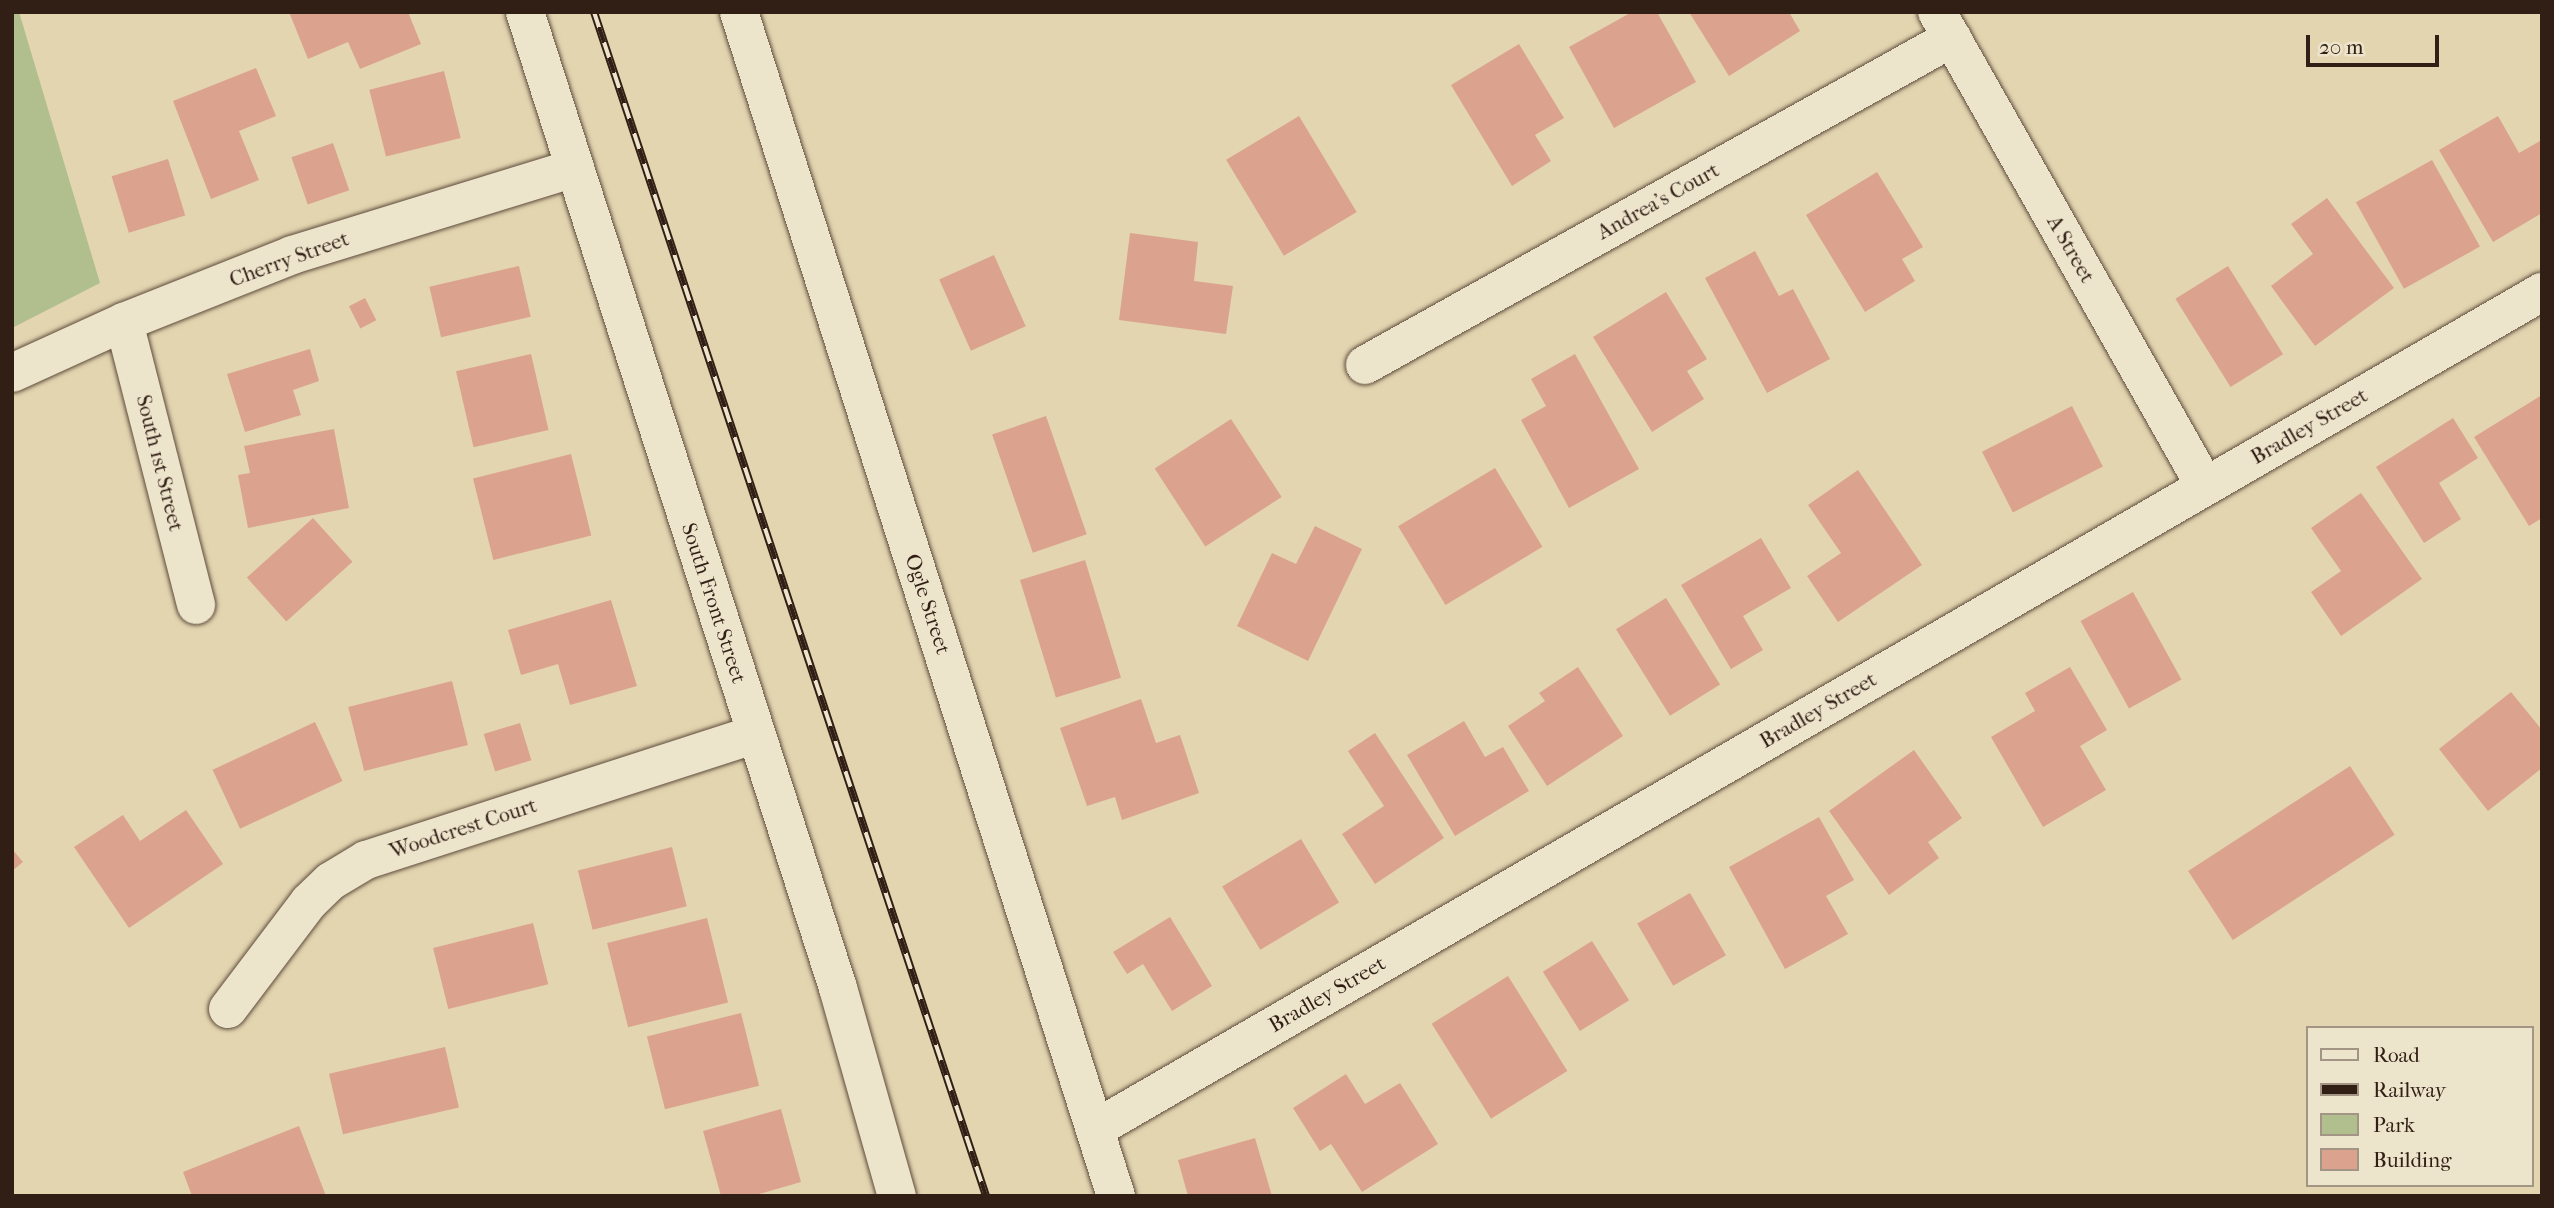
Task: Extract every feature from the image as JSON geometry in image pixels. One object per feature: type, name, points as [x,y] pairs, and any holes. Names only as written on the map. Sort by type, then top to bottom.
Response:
[{"type":"street","name":"South Front Street","points":[[525,12],[838,988],[897,1196]]},
{"type":"street","name":"Ogle Street","points":[[739,12],[1116,1196]]},
{"type":"street","name":"Andrea's Court","points":[[1365,365],[1945,25]]},
{"type":"street","name":"A Street","points":[[1945,25],[2205,486]]},
{"type":"street","name":"Cherry Street","points":[[12,373],[124,322],[292,256],[575,168]]},
{"type":"street","name":"Bradley Street","points":[[1095,1129],[2542,292]]},
{"type":"street","name":"South 1st Street","points":[[124,322],[196,605]]},
{"type":"street","name":"Woodcrest Court","points":[[228,1009],[309,902],[331,881],[366,860],[756,734]]},
{"type":"green space","points":[[12,12],[19,12],[100,283],[12,328]]},
{"type":"building","points":[[289,12],[408,12],[421,44],[360,69],[348,42],[308,59]]},
{"type":"building","points":[[1632,12],[1657,12],[1696,82],[1614,128],[1569,47]]},
{"type":"building","points":[[1689,12],[1789,12],[1800,31],[1729,76]]},
{"type":"building","points":[[1519,44],[1564,118],[1535,135],[1551,161],[1512,186],[1451,85]]},
{"type":"building","points":[[256,68],[276,116],[239,131],[259,180],[211,199],[173,101]]},
{"type":"building","points":[[444,71],[461,138],[386,157],[369,90]]},
{"type":"building","points":[[1299,116],[1357,212],[1284,256],[1226,160]]},
{"type":"building","points":[[2498,116],[2519,153],[2540,141],[2542,143],[2542,213],[2493,242],[2439,150]]},
{"type":"building","points":[[333,143],[349,190],[308,205],[291,157]]},
{"type":"building","points":[[168,159],[185,215],[129,233],[112,176]]},
{"type":"building","points":[[2432,160],[2480,247],[2404,289],[2356,202]]},
{"type":"building","points":[[1877,172],[1923,247],[1902,259],[1915,281],[1865,312],[1806,215]]},
{"type":"building","points":[[2327,198],[2394,288],[2315,346],[2271,286],[2313,254],[2291,224]]},
{"type":"building","points":[[1130,233],[1198,242],[1194,281],[1233,286],[1226,334],[1119,320]]},
{"type":"building","points":[[1755,251],[1779,296],[1793,289],[1830,359],[1767,393],[1705,278]]},
{"type":"building","points":[[994,255],[1026,326],[971,351],[939,279]]},
{"type":"building","points":[[519,266],[531,317],[441,337],[429,287]]},
{"type":"building","points":[[2228,266],[2283,354],[2231,387],[2175,299]]},
{"type":"building","points":[[1666,292],[1707,359],[1687,371],[1704,399],[1652,432],[1593,337]]},
{"type":"building","points":[[365,298],[376,320],[360,328],[349,306]]},
{"type":"building","points":[[310,349],[319,381],[293,390],[301,415],[245,432],[227,374]]},
{"type":"building","points":[[531,354],[549,430],[474,447],[456,371]]},
{"type":"building","points":[[1575,354],[1639,469],[1569,508],[1521,420],[1546,406],[1531,379]]},
{"type":"building","points":[[2542,395],[2542,518],[2529,526],[2474,437]]},
{"type":"building","points":[[2072,406],[2103,467],[2013,512],[1982,452]]},
{"type":"building","points":[[1046,416],[1087,534],[1033,553],[992,435]]},
{"type":"building","points":[[2453,418],[2478,458],[2439,483],[2461,519],[2424,543],[2376,467]]},
{"type":"building","points":[[1231,419],[1282,497],[1205,547],[1155,469]]},
{"type":"building","points":[[334,429],[349,508],[248,528],[238,475],[250,473],[244,446]]},
{"type":"building","points":[[571,454],[591,536],[493,560],[473,478]]},
{"type":"building","points":[[1495,468],[1542,547],[1446,605],[1398,526]]},
{"type":"building","points":[[1858,470],[1922,565],[1838,622],[1807,576],[1841,553],[1808,505]]},
{"type":"building","points":[[2361,493],[2422,579],[2341,636],[2311,592],[2341,571],[2311,528]]},
{"type":"building","points":[[313,518],[352,562],[286,621],[247,578]]},
{"type":"building","points":[[1315,526],[1362,549],[1308,661],[1237,626],[1272,553],[1296,564]]},
{"type":"building","points":[[1761,538],[1791,588],[1743,616],[1763,650],[1731,669],[1681,585]]},
{"type":"building","points":[[1085,560],[1121,678],[1056,698],[1020,580]]},
{"type":"building","points":[[2133,592],[2181,679],[2129,709],[2081,621]]},
{"type":"building","points":[[1666,598],[1720,685],[1670,716],[1616,629]]},
{"type":"building","points":[[611,600],[637,686],[570,705],[558,664],[521,675],[508,630]]},
{"type":"building","points":[[1578,667],[1623,736],[1547,786],[1508,726],[1545,701],[1539,693]]},
{"type":"building","points":[[2070,667],[2107,730],[2080,746],[2106,790],[2043,827],[1991,737],[2035,711],[2025,693]]},
{"type":"building","points":[[452,681],[468,745],[364,771],[348,707]]},
{"type":"building","points":[[2511,692],[2542,730],[2542,768],[2488,811],[2439,749]]},
{"type":"building","points":[[1141,699],[1156,743],[1180,735],[1199,793],[1122,820],[1115,797],[1087,806],[1060,728]]},
{"type":"building","points":[[1464,721],[1485,757],[1503,747],[1529,791],[1455,836],[1407,755]]},
{"type":"building","points":[[315,722],[342,781],[240,829],[213,770]]},
{"type":"building","points":[[520,723],[531,760],[495,771],[484,734]]},
{"type":"building","points":[[1375,733],[1444,838],[1375,884],[1342,834],[1384,806],[1348,751]]},
{"type":"building","points":[[1914,750],[1962,818],[1928,842],[1939,858],[1889,895],[1829,811]]},
{"type":"building","points":[[2350,766],[2395,835],[2233,940],[2188,871]]},
{"type":"building","points":[[186,810],[223,864],[129,928],[74,847],[123,815],[140,841]]},
{"type":"building","points":[[1819,817],[1854,880],[1826,896],[1848,934],[1785,969],[1729,867]]},
{"type":"building","points":[[1301,839],[1339,902],[1260,950],[1222,886]]},
{"type":"building","points":[[672,847],[687,906],[593,930],[578,870]]},
{"type":"building","points":[[12,849],[23,862],[12,871]]},
{"type":"building","points":[[1690,893],[1726,955],[1673,986],[1637,924]]},
{"type":"building","points":[[1170,917],[1212,986],[1172,1011],[1143,964],[1127,974],[1113,952]]},
{"type":"building","points":[[707,918],[728,1002],[628,1027],[607,943]]},
{"type":"building","points":[[533,923],[548,984],[448,1009],[433,948]]},
{"type":"building","points":[[1592,941],[1629,1000],[1580,1031],[1543,972]]},
{"type":"building","points":[[1508,976],[1567,1071],[1491,1119],[1432,1024]]},
{"type":"building","points":[[741,1013],[759,1086],[665,1109],[647,1036]]},
{"type":"building","points":[[445,1047],[459,1107],[343,1134],[329,1074]]},
{"type":"building","points":[[1346,1074],[1365,1104],[1400,1083],[1438,1144],[1362,1192],[1331,1144],[1320,1151],[1293,1108]]},
{"type":"building","points":[[781,1109],[801,1182],[752,1196],[721,1196],[703,1131]]},
{"type":"building","points":[[299,1126],[326,1196],[192,1196],[183,1172]]},
{"type":"building","points":[[1255,1138],[1272,1196],[1188,1196],[1178,1160]]},
{"type":"railway","points":[[594,12],[986,1196]]}]
